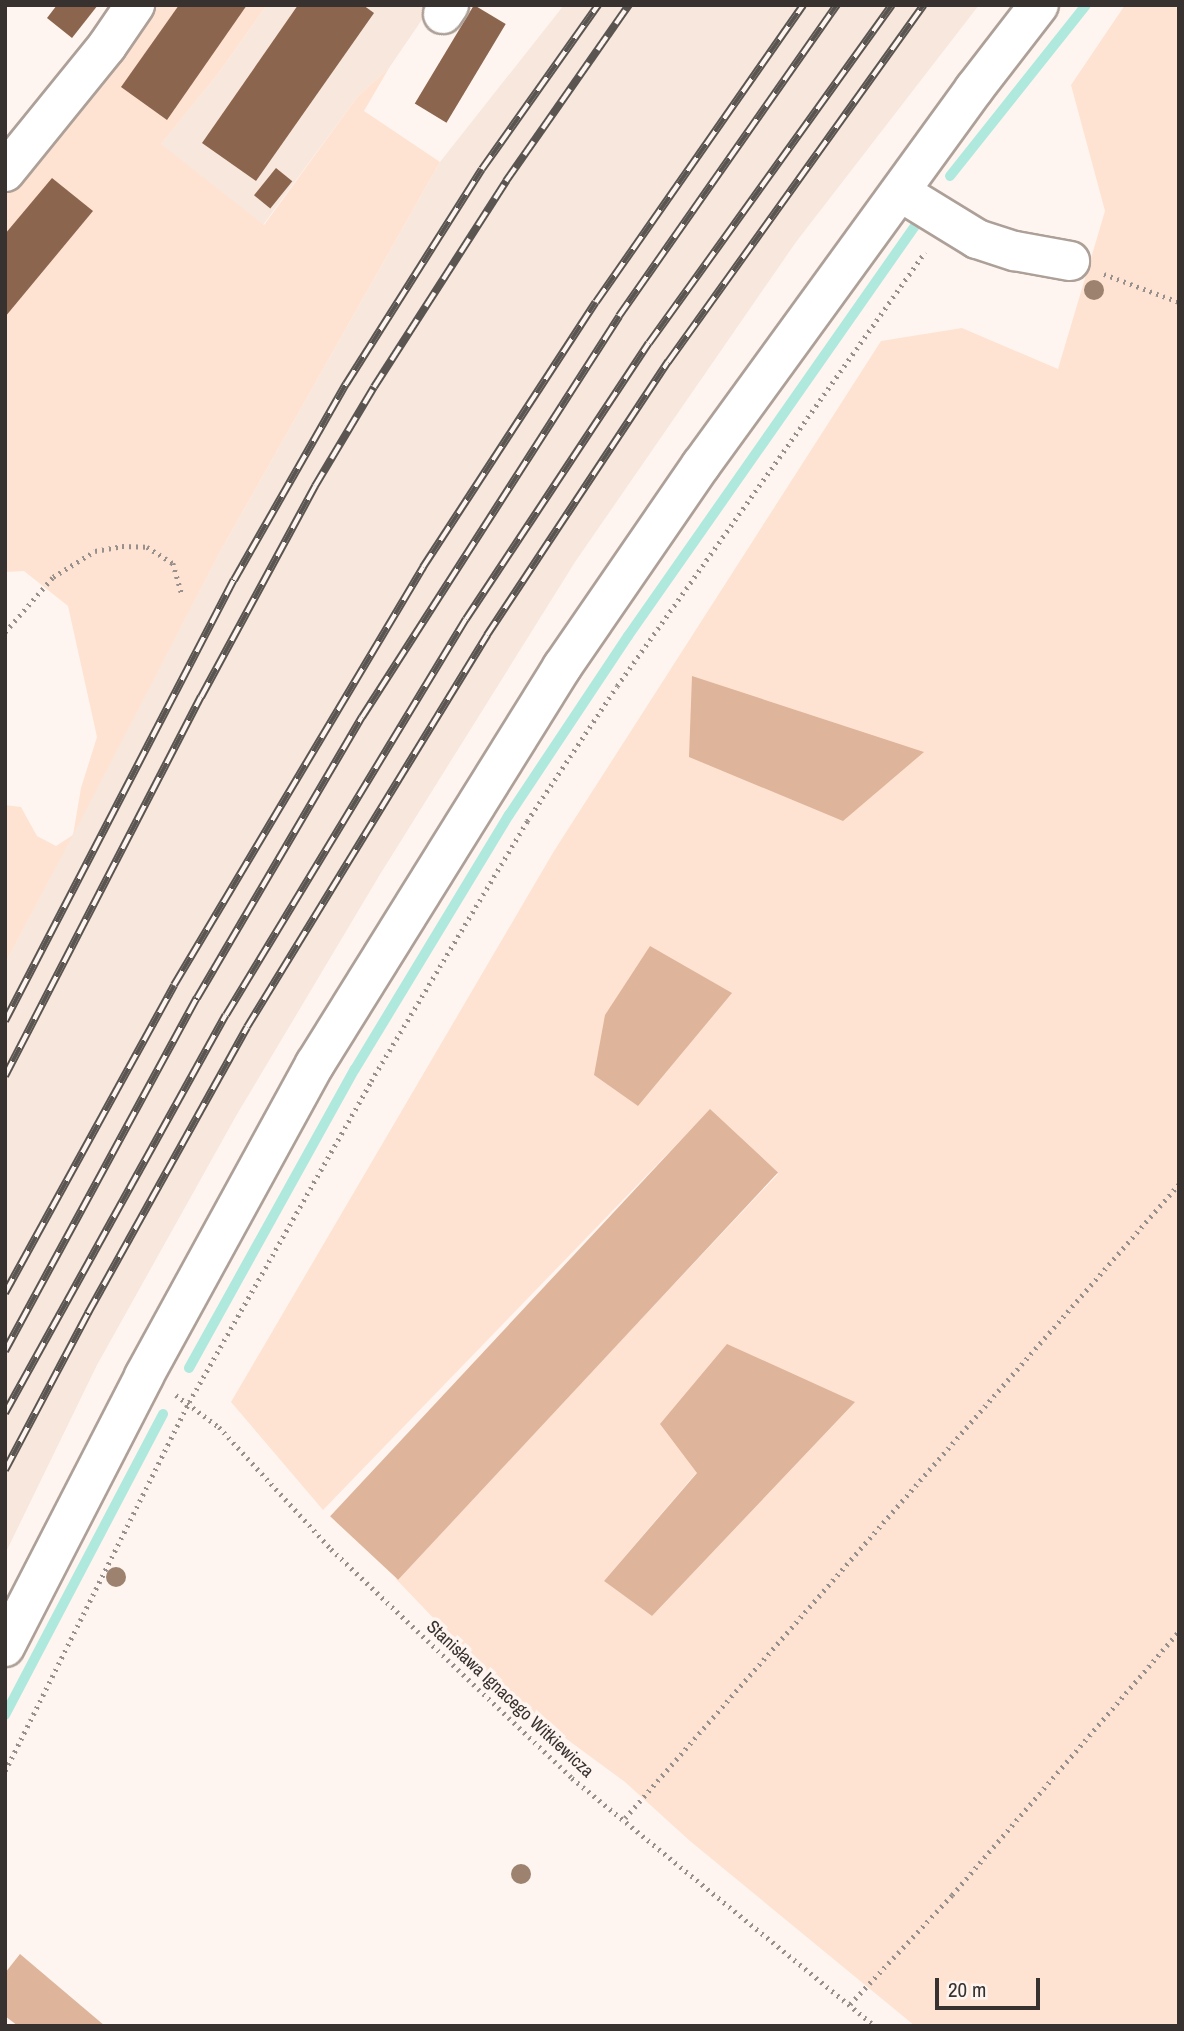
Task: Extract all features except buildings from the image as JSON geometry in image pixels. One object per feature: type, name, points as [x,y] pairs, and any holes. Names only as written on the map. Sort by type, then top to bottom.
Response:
[{"type":"street","points":[[5,172],[107,46],[135,5]]},
{"type":"street","points":[[5,1647],[144,1376],[315,1064],[562,667],[701,465],[902,193],[974,89],[1039,5]]},
{"type":"street","points":[[902,193],[977,239],[1070,261]]},
{"type":"path","points":[[5,1772],[189,1402],[371,1081],[527,821],[617,686],[946,222]]},
{"type":"path","points":[[1070,261],[1179,302]]},
{"type":"path","points":[[5,632],[53,578],[95,551],[121,546],[147,547],[173,563],[182,594]]},
{"type":"path","points":[[625,1818],[1179,1184]]},
{"type":"path","name":"Stanisława Ignacego Witkiewicza","points":[[144,1376],[189,1402],[219,1426],[331,1549],[572,1778],[625,1818],[875,2026]]},
{"type":"path","points":[[850,2004],[952,1895],[1179,1631]]},
{"type":"shaded area","points":[[156,5],[267,5],[218,74],[161,144],[264,225],[358,96],[389,68],[364,111],[440,162],[220,552],[73,835],[81,788],[97,737],[68,606],[24,571],[5,572],[5,191],[88,81]]},
{"type":"shaded area","points":[[267,5],[432,5],[389,68],[358,96],[263,225],[160,145],[218,74]]},
{"type":"shaded area","points":[[564,5],[979,5],[796,242],[575,562],[379,876],[236,1116],[97,1365],[5,1554],[5,964],[220,552],[440,162]]},
{"type":"shaded area","points":[[1125,5],[1179,5],[1179,2026],[915,2026],[690,1841],[625,1782],[508,1696],[396,1579],[778,1174],[710,1110],[323,1510],[231,1402],[554,851],[881,341],[962,328],[1058,369],[1105,211],[1071,85]],"holes":[[[697,1472],[652,1616],[604,1581]]]},
{"type":"shaded area","points":[[692,676],[924,752],[843,821],[689,757]]},
{"type":"shaded area","points":[[5,805],[21,807],[37,836],[56,846],[73,835],[5,964]]},
{"type":"shaded area","points":[[650,946],[732,993],[638,1106],[594,1075],[605,1015]]},
{"type":"shaded area","points":[[710,1109],[778,1172],[398,1580],[330,1516]]},
{"type":"shaded area","points":[[727,1344],[855,1402],[652,1616],[604,1581],[697,1473],[660,1424]]},
{"type":"shaded area","points":[[20,1954],[105,2026],[18,2026],[5,2016],[5,1973]]},
{"type":"waterway","points":[[950,176],[1086,5]]},
{"type":"waterway","points":[[189,1368],[355,1069],[509,815],[628,636],[917,223]]},
{"type":"waterway","points":[[5,1715],[163,1414]]},
{"type":"railway","points":[[5,1021],[234,580],[346,384],[482,169],[598,5]]},
{"type":"railway","points":[[5,1076],[201,697],[315,486],[374,387],[506,181],[629,5]]},
{"type":"railway","points":[[5,1293],[174,985],[423,567],[596,302],[803,5]]},
{"type":"railway","points":[[5,1351],[197,998],[362,717],[619,316],[837,5]]},
{"type":"railway","points":[[5,1413],[226,1015],[466,619],[649,343],[892,5]]},
{"type":"railway","points":[[5,1470],[88,1313],[247,1027],[487,635],[668,362],[924,5]]}]
